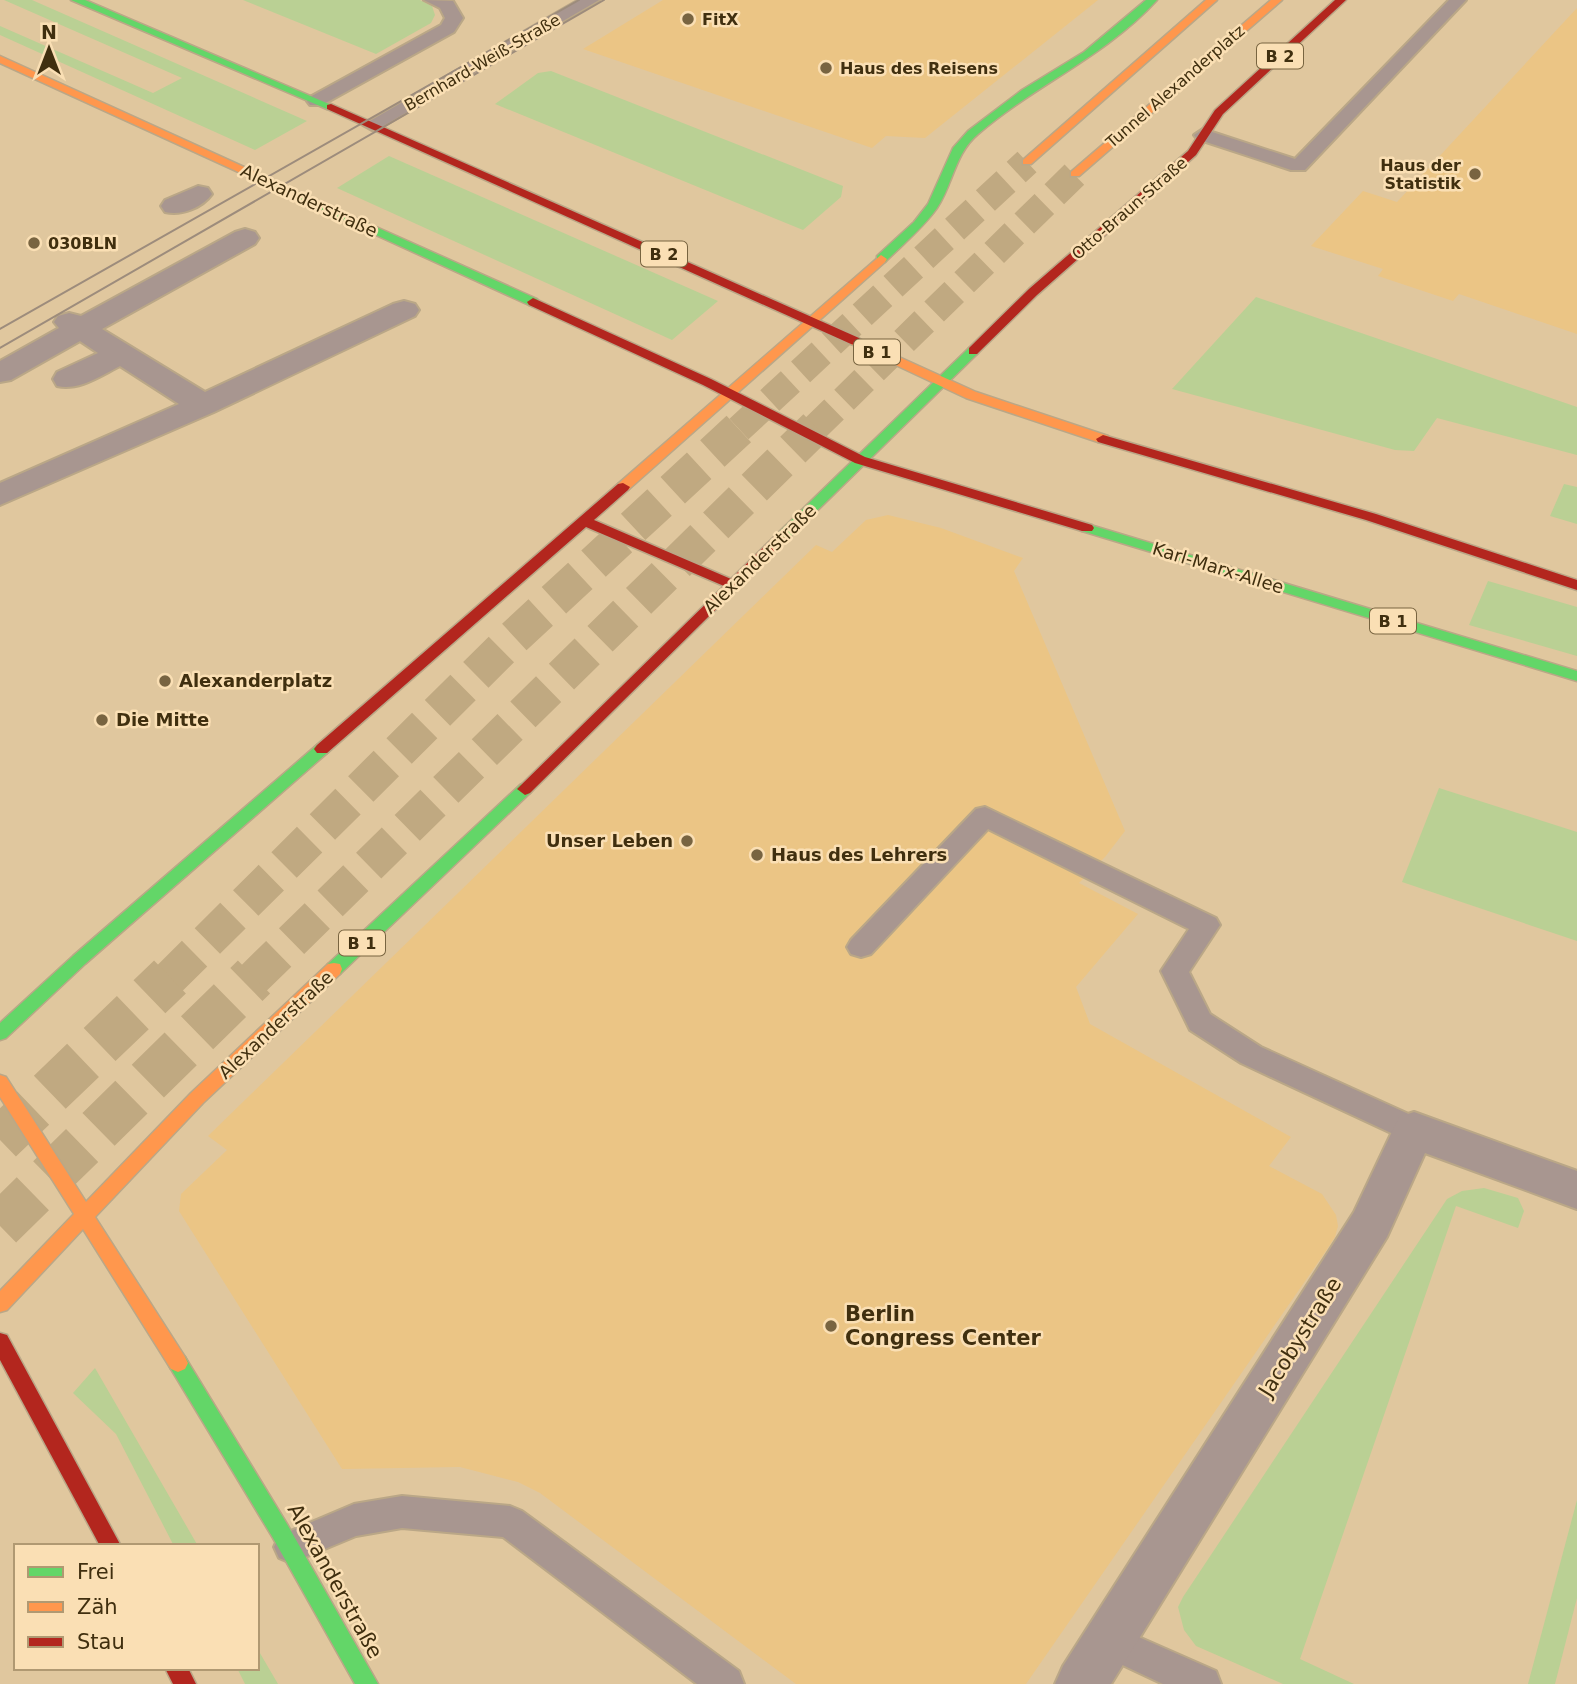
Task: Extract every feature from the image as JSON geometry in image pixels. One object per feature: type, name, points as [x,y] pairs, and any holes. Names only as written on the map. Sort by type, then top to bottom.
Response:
[{"type":"main road","name":"B 2","points":[[76,0],[372,125],[736,286],[811,323]]},
{"type":"main road","points":[[0,1033],[89,951],[811,323],[918,224],[933,205],[959,148],[972,133],[1018,98],[1088,54],[1153,0]]},
{"type":"main road","points":[[1027,162],[1212,0]]},
{"type":"main road","name":"Tunnel Alexanderplatz","points":[[1076,174],[1121,132],[1277,0]]},
{"type":"main road","name":"Otto-Braun-Straße","points":[[942,382],[1033,292],[1192,153],[1219,112],[1341,0]]},
{"type":"main road","name":"Alexanderstraße","points":[[0,59],[729,393],[860,460]]},
{"type":"main road","name":"B 1","points":[[811,323],[942,382],[1052,424],[1371,517],[1577,585]]},
{"type":"main road","name":"Alexanderstraße","points":[[86,1214],[197,1098],[527,787],[942,382]]},
{"type":"main road","name":"Karl-Marx-Allee","points":[[860,460],[1577,676]]},
{"type":"main road","points":[[585,521],[733,585]]},
{"type":"main road","name":"Alexanderstraße","points":[[0,1082],[156,1324],[292,1547],[367,1684]]},
{"type":"main road","name":"B 1","points":[[0,1304],[86,1214]]},
{"type":"main road","points":[[0,1341],[110,1544]]},
{"type":"street","points":[[0,373],[75,325],[245,239]]},
{"type":"street","points":[[0,495],[203,405],[404,310]]},
{"type":"street","points":[[75,325],[203,405]]},
{"type":"street","points":[[70,378],[121,354]]},
{"type":"street","points":[[1414,1130],[1577,1190]]},
{"type":"street","name":"Jacobystraße","points":[[1081,1684],[1371,1224],[1414,1130]]},
{"type":"lane","points":[[316,101],[447,28],[454,18],[447,5],[432,0]]},
{"type":"lane","name":"Bernhard-Weiß-Straße","points":[[372,125],[591,0]]},
{"type":"lane","points":[[1203,135],[1298,166],[1458,0]]},
{"type":"lane","points":[[861,947],[985,816],[1206,925],[1175,971],[1200,1022],[1251,1055],[1414,1130]]},
{"type":"lane","points":[[292,1547],[354,1520],[402,1512],[510,1522],[726,1684]]},
{"type":"lane","points":[[1109,1641],[1203,1684]]},
{"type":"shaded area","name":"Haus des Reisens","points":[[663,0],[1098,0],[925,138],[886,136],[872,148],[583,49]]},
{"type":"shaded area","name":"Haus der Statistik","points":[[1577,8],[1577,334],[1459,294],[1453,301],[1378,276],[1383,269],[1311,246],[1363,191],[1397,202]]},
{"type":"shaded area","points":[[888,515],[941,528],[1023,558],[1014,571],[1125,831],[1105,857],[1079,883],[1138,914],[1076,987],[1090,1024],[1291,1137],[1269,1166],[1322,1194],[1336,1215],[1338,1226],[1326,1251],[1026,1684],[796,1684],[540,1493],[518,1482],[460,1467],[342,1469],[179,1211],[181,1194],[227,1150],[208,1136],[816,545],[832,552],[866,520]]},
{"type":"green space","points":[[4,0],[32,0],[307,121],[255,150],[0,35],[0,26],[153,93],[182,78]]},
{"type":"green space","points":[[243,0],[420,0],[432,6],[435,15],[431,23],[376,54]]},
{"type":"green space","points":[[551,71],[843,186],[841,197],[803,230],[495,104],[538,73]]},
{"type":"green space","points":[[389,156],[718,301],[672,340],[337,188]]},
{"type":"green space","points":[[1256,297],[1577,407],[1577,455],[1437,418],[1414,451],[1395,450],[1172,389]]},
{"type":"green space","points":[[1564,484],[1577,487],[1577,524],[1550,516]]},
{"type":"green space","points":[[1488,581],[1577,607],[1577,656],[1469,625]]},
{"type":"green space","points":[[1439,788],[1577,832],[1577,941],[1402,882]]},
{"type":"green space","points":[[1484,1188],[1518,1198],[1524,1211],[1518,1228],[1456,1206],[1300,1659],[1354,1684],[1283,1684],[1196,1646],[1184,1630],[1178,1607],[1183,1597],[1447,1199],[1462,1191]]},
{"type":"green space","points":[[95,1368],[197,1544],[173,1544],[116,1434],[73,1393]]},
{"type":"green space","points":[[1577,1500],[1577,1598],[1555,1684],[1528,1684]]},
{"type":"green space","points":[[259,1651],[278,1684],[245,1684],[238,1670],[259,1670]]},
{"type":"tunnel","points":[[739,429],[1027,162]]},
{"type":"tunnel","points":[[814,429],[1075,174]]},
{"type":"tunnel","points":[[169,979],[510,641],[741,427]]},
{"type":"tunnel","points":[[253,979],[816,427]]},
{"type":"tunnel","points":[[0,1140],[170,977]]},
{"type":"tunnel","points":[[0,1226],[254,977]]},
{"type":"tram line","points":[[0,329],[579,0]]},
{"type":"tram line","points":[[0,348],[604,0]]},
{"type":"traffic: fast","points":[[76,0],[331,107]]},
{"type":"traffic: fast","points":[[881,259],[918,224],[933,205],[959,148],[972,133],[1026,92],[1088,54],[1152,0]]},
{"type":"traffic: fast","points":[[262,179],[533,302]]},
{"type":"traffic: fast","points":[[780,539],[973,351]]},
{"type":"traffic: fast","points":[[1087,528],[1577,676]]},
{"type":"traffic: fast","points":[[0,1033],[79,960],[322,749]]},
{"type":"traffic: fast","points":[[334,969],[525,789]]},
{"type":"traffic: fast","points":[[178,1363],[280,1531],[367,1684]]},
{"type":"traffic: slow","points":[[1027,162],[1212,0]]},
{"type":"traffic: slow","points":[[1075,174],[1277,0]]},
{"type":"traffic: slow","points":[[0,59],[262,179]]},
{"type":"traffic: slow","points":[[623,487],[881,259]]},
{"type":"traffic: slow","points":[[855,341],[971,395],[1103,439]]},
{"type":"traffic: slow","points":[[0,1304],[197,1098],[334,969]]},
{"type":"traffic: slow","points":[[0,1082],[178,1363]]},
{"type":"traffic: jam","points":[[973,351],[1033,292],[1192,153],[1219,112],[1341,0]]},
{"type":"traffic: jam","points":[[331,107],[855,341]]},
{"type":"traffic: jam","points":[[533,302],[707,382],[860,460],[1087,528]]},
{"type":"traffic: jam","points":[[1103,439],[1371,517],[1577,585]]},
{"type":"traffic: jam","points":[[322,749],[623,487]]},
{"type":"traffic: jam","points":[[585,521],[733,585]]},
{"type":"traffic: jam","points":[[525,789],[780,539]]},
{"type":"traffic: jam","points":[[0,1341],[110,1544]]},
{"type":"traffic: jam","points":[[177,1670],[185,1684]]},
{"type":"place","name":"FitX","points":[[688,19]]},
{"type":"place","name":"Haus des Reisens","points":[[826,68]]},
{"type":"place","name":"Haus der Statistik","points":[[1475,174]]},
{"type":"place","name":"030BLN","points":[[34,243]]},
{"type":"place","name":"Alexanderplatz","points":[[165,681]]},
{"type":"place","name":"Die Mitte","points":[[102,720]]},
{"type":"place","name":"Unser Leben","points":[[687,841]]},
{"type":"place","name":"Haus des Lehrers","points":[[757,855]]},
{"type":"place","name":"Berlin Congress Center","points":[[831,1326]]}]
